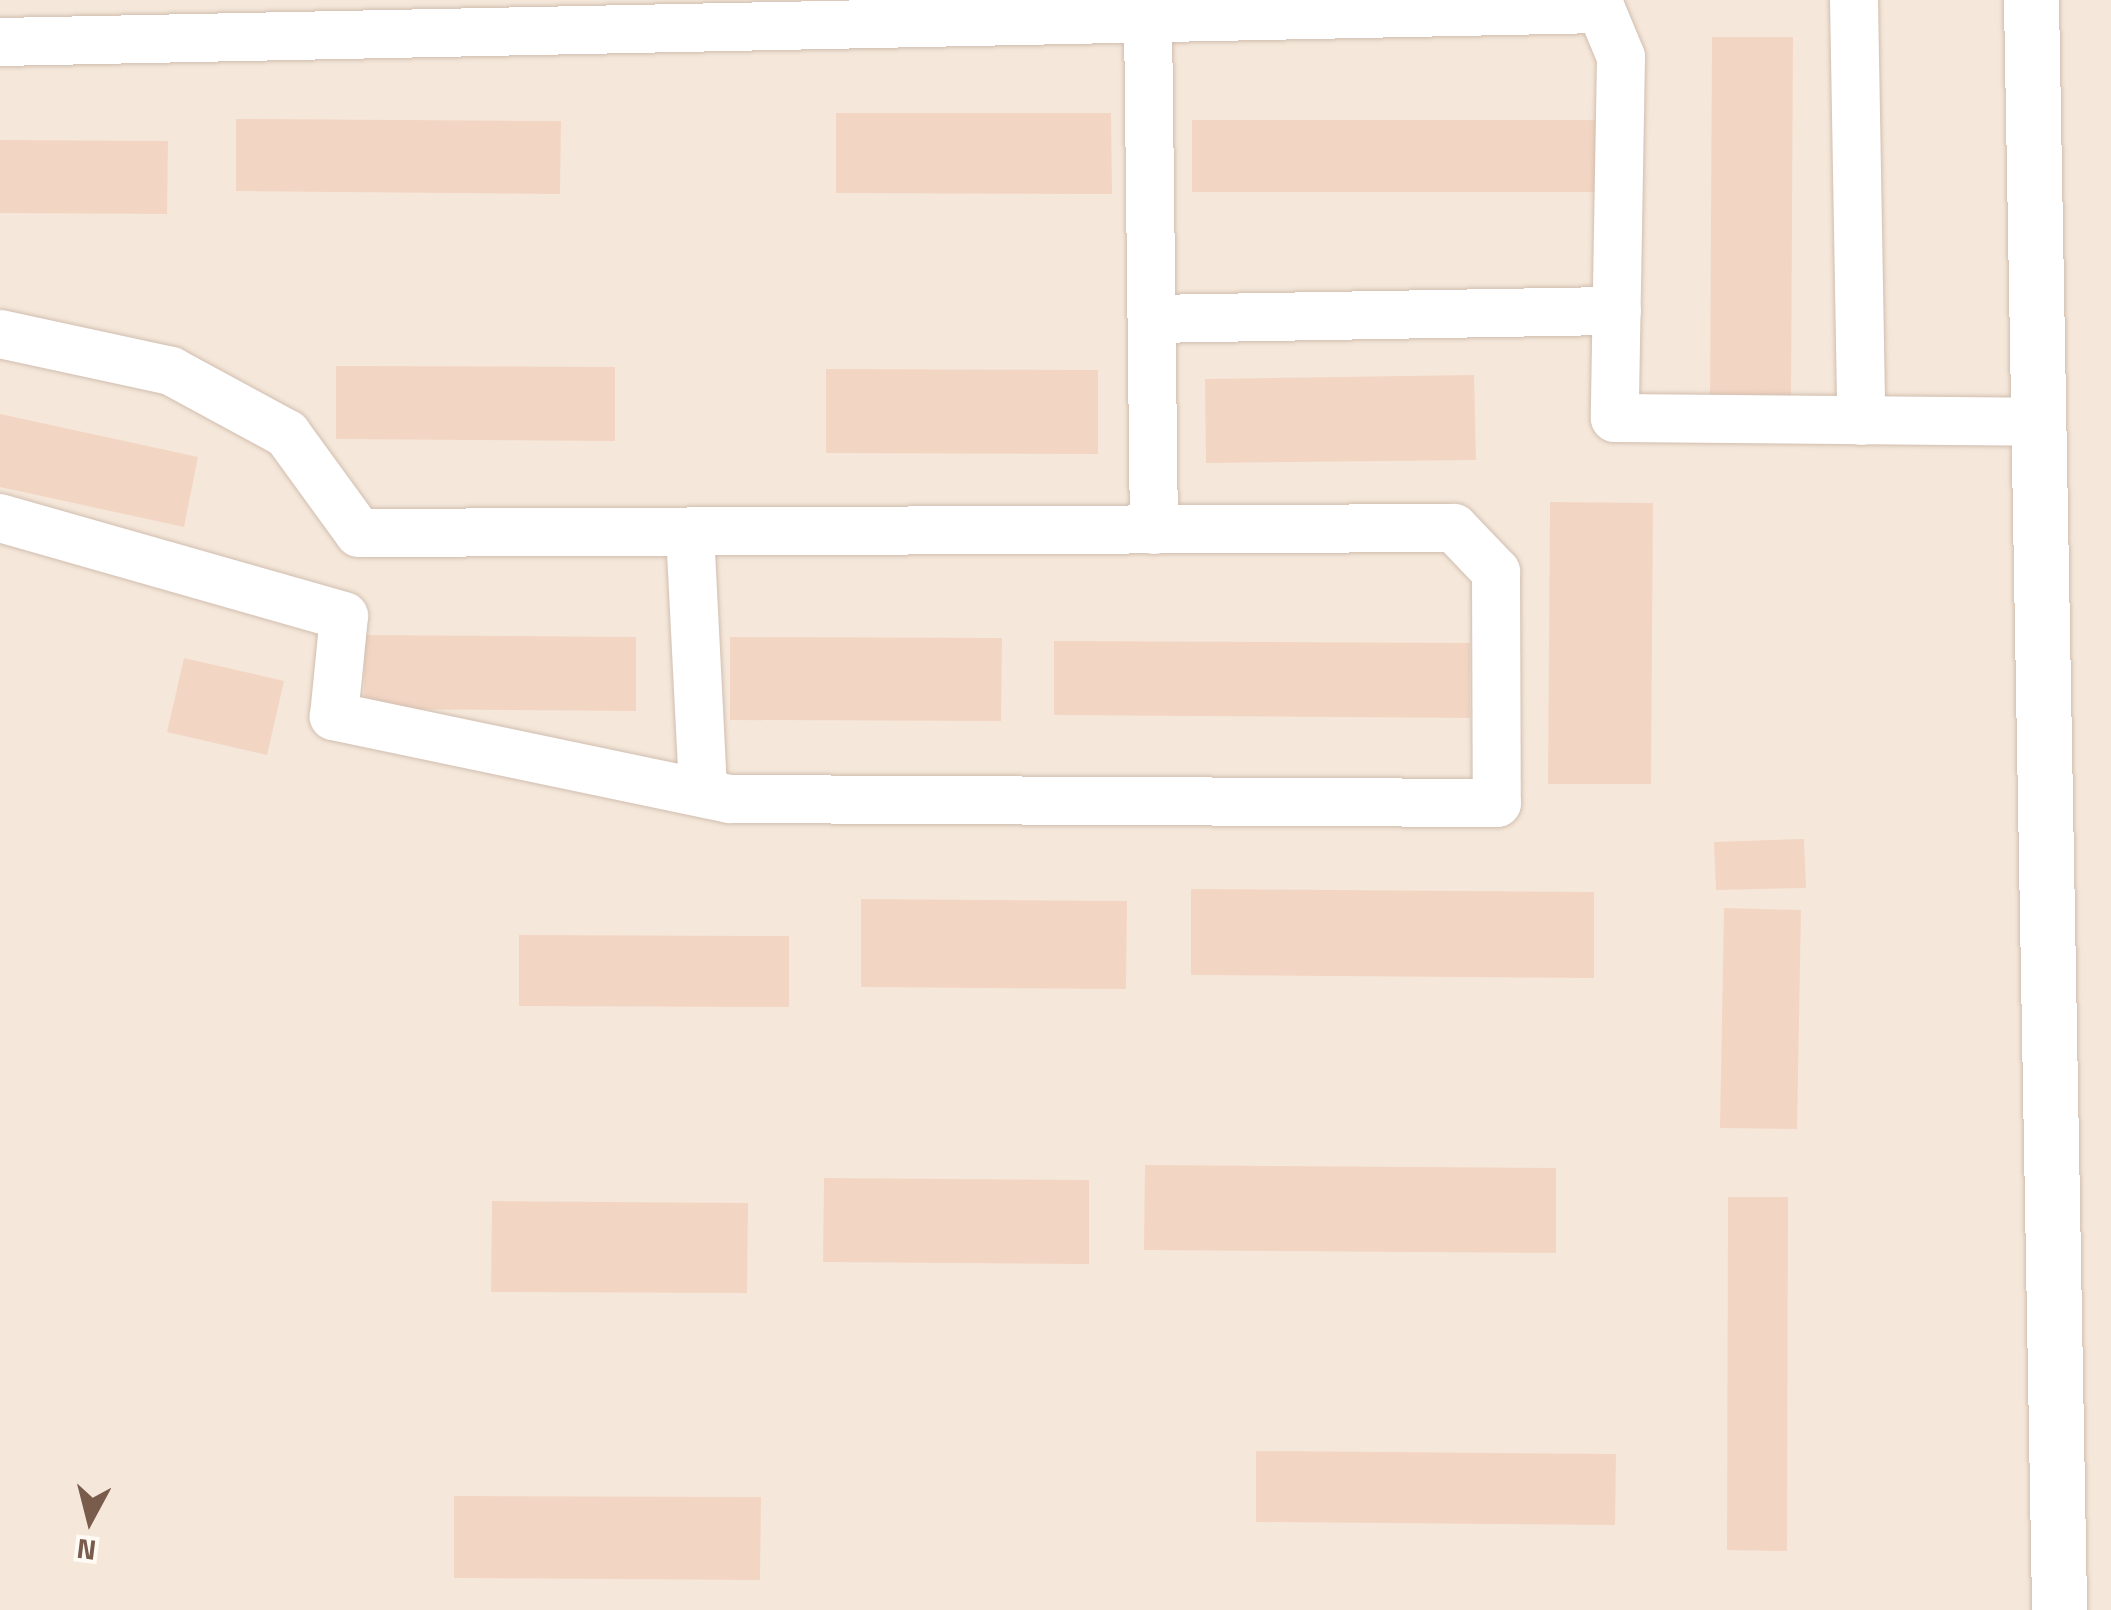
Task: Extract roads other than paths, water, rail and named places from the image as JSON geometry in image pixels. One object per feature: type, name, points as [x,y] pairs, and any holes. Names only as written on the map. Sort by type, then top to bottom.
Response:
[{"type":"street","points":[[1854,0],[1860,421]]},
{"type":"street","points":[[2031,0],[2059,1610]]},
{"type":"street","points":[[0,42],[680,14],[1148,18],[1601,8],[1621,57],[1615,418],[2038,422]]},
{"type":"street","points":[[1148,18],[1154,530]]},
{"type":"street","points":[[1152,318],[1617,312]]},
{"type":"street","points":[[0,334],[171,371],[287,434],[359,532],[1454,528],[1496,572],[1498,804],[730,800],[334,716],[344,616],[0,518]]},
{"type":"street","points":[[690,532],[702,793]]}]
